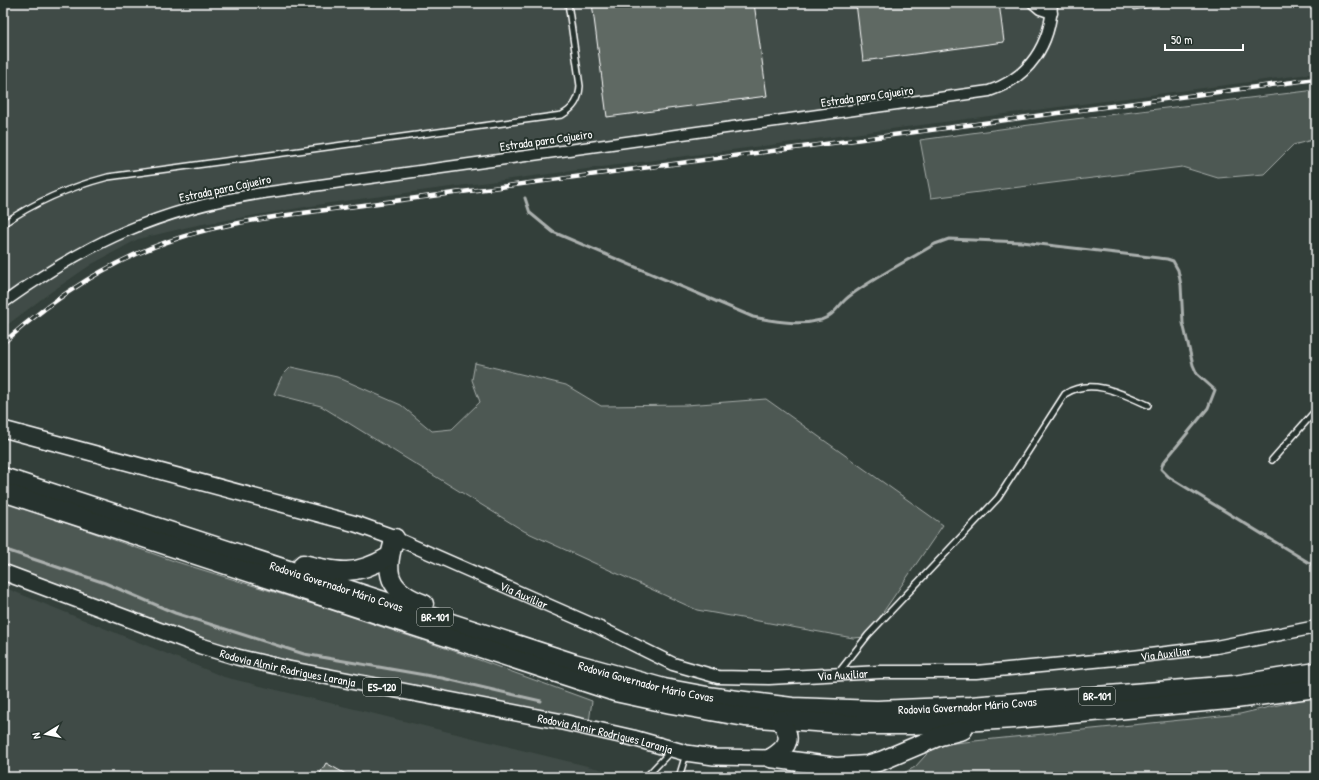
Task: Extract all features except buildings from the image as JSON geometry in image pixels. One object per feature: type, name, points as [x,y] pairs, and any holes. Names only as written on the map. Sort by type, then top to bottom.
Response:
[{"type":"highway","name":"Rodovia Governador Mário Covas","points":[[3,477],[574,663],[664,688],[747,702],[825,709],[905,710],[1014,703],[1234,685],[1316,672]]},
{"type":"highway","name":"Rodovia Governador Mário Covas","points":[[3,492],[615,692],[745,717],[857,725],[911,725],[1014,719],[1228,700],[1316,688]]},
{"type":"highway","points":[[395,538],[388,557],[389,572],[393,582],[400,592],[411,599],[456,615],[497,637]]},
{"type":"highway","points":[[218,548],[346,572],[373,566],[388,557]]},
{"type":"highway","points":[[771,758],[782,751],[788,738],[786,728],[779,719]]},
{"type":"highway","points":[[771,758],[836,767],[867,765],[940,736],[1014,719]]},
{"type":"main road","points":[[3,429],[356,524],[395,538]]},
{"type":"main road","name":"Rodovia Almir Rodrigues Laranja","points":[[3,572],[201,646],[237,657],[288,669],[558,721],[680,751],[714,757],[771,758]]},
{"type":"street","name":"Estrada para Cajueiro","points":[[3,303],[55,267],[104,240],[156,218],[209,202],[263,193],[989,91],[1014,80],[1030,65],[1047,36],[1052,8],[1040,9],[1033,3]]},
{"type":"street","name":"Via Auxiliar","points":[[395,538],[600,628],[673,664],[718,677],[768,678],[880,672],[976,672],[1116,659],[1216,647],[1316,627]]},
{"type":"lane","points":[[3,224],[23,210],[54,195],[108,177],[562,115],[575,105],[578,99],[580,86],[568,3]]},
{"type":"lane","points":[[837,674],[879,624],[998,498],[1065,394],[1085,386],[1118,392],[1148,405]]},
{"type":"lane","points":[[1272,460],[1316,410]]},
{"type":"lane","points":[[646,777],[680,751]]},
{"type":"lane","points":[[677,777],[680,774],[680,751]]},
{"type":"shaded area","points":[[3,3],[1316,3],[1316,73],[329,203],[197,225],[138,239],[92,264],[51,292],[3,328]]},
{"type":"shaded area","points":[[1316,90],[1316,139],[1293,145],[1264,174],[1218,178],[1182,167],[931,198],[920,140],[1066,120]]},
{"type":"shaded area","points":[[475,363],[566,385],[601,406],[686,405],[766,399],[943,525],[866,637],[853,638],[697,610],[524,531],[321,406],[274,394],[282,376],[291,367],[337,377],[401,405],[432,431],[452,429],[480,402],[472,380]]},
{"type":"shaded area","points":[[3,501],[177,562],[319,606],[460,653],[592,701],[589,722],[544,719],[207,642],[3,565]]},
{"type":"shaded area","points":[[3,587],[224,677],[632,777],[3,777]]},
{"type":"shaded area","points":[[1316,696],[1316,777],[896,777],[915,767],[935,745],[1240,714]]},
{"type":"waterway","points":[[525,198],[530,213],[553,232],[753,317],[795,323],[812,322],[830,316],[847,298],[871,281],[935,244],[949,239],[1022,242],[1167,259],[1173,261],[1178,270],[1181,285],[1183,323],[1193,365],[1197,374],[1215,390],[1208,408],[1163,463],[1161,469],[1169,477],[1316,567]]},
{"type":"waterway","points":[[3,549],[105,583],[175,613],[304,654],[442,678],[541,701]]},
{"type":"railway","points":[[3,343],[65,294],[109,267],[132,256],[194,233],[255,220],[1316,79]]}]
